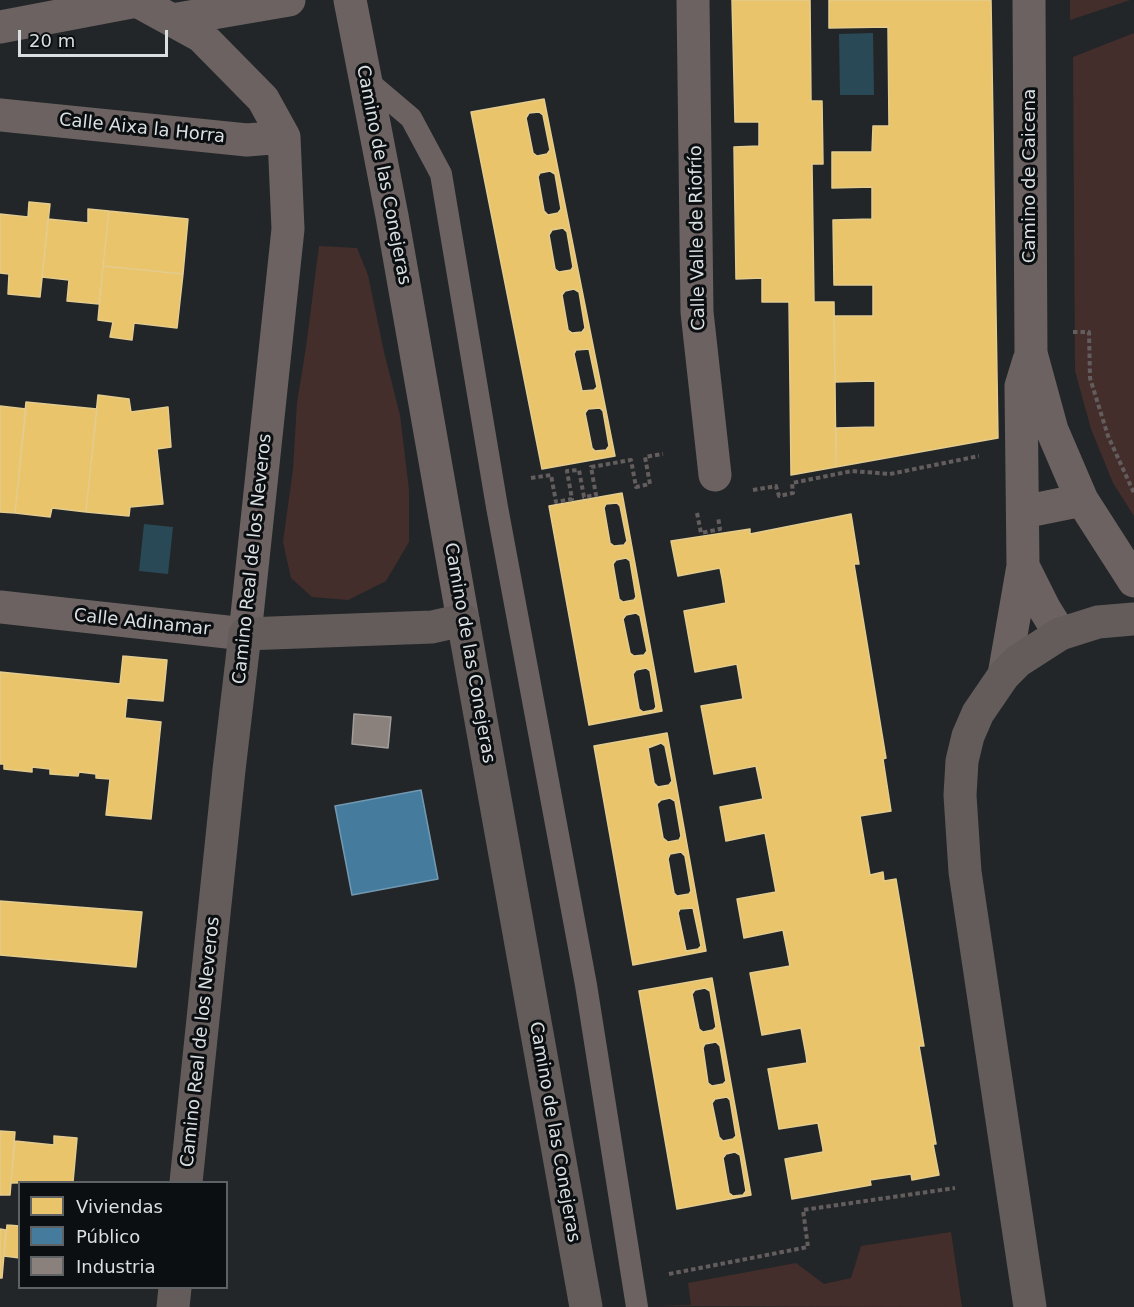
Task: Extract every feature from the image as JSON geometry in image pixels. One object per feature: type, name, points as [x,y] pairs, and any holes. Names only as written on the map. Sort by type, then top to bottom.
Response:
[{"type":"main road","name":"Calle Adinamar","points":[[246,634],[432,627],[463,620]]},
{"type":"main road","name":"Camino de las Conejeras","points":[[463,620],[586,1307]]},
{"type":"main road","points":[[1030,1307],[965,872],[960,795],[962,761],[968,736],[978,713],[1004,675],[1033,649],[1060,634],[1098,622],[1134,620]]},
{"type":"main road","name":"Camino Real de los Neveros","points":[[186,1181],[229,770],[246,634]]},
{"type":"main road","points":[[173,1307],[175,1289]]},
{"type":"street","points":[[172,20],[289,0]]},
{"type":"street","name":"Camino de las Conejeras","points":[[350,0],[392,216],[463,620]]},
{"type":"street","name":"Calle Valle de Riofrío","points":[[693,0],[697,312],[715,475]]},
{"type":"street","name":"Camino de Caicena","points":[[1029,0],[1031,353],[1052,430],[1082,500],[1134,581]]},
{"type":"street","points":[[0,27],[140,1]]},
{"type":"street","name":"Camino Real de los Neveros","points":[[140,1],[201,36],[263,99],[284,137],[288,229],[246,634]]},
{"type":"street","name":"Calle Aixa la Horra","points":[[0,115],[247,140],[284,137]]},
{"type":"street","name":"Camino de Caicena","points":[[1004,675],[1023,566],[1021,387],[1031,353]]},
{"type":"street","points":[[1023,512],[1082,500]]},
{"type":"street","name":"Camino de Caicena","points":[[1023,566],[1060,634]]},
{"type":"street","name":"Calle Adinamar","points":[[0,608],[246,634]]},
{"type":"lane","points":[[365,79],[411,118],[441,174],[497,507],[586,985],[637,1307]]},
{"type":"path","points":[[1073,332],[1089,332],[1090,378],[1108,436],[1134,493]]},
{"type":"path","points":[[525,480],[551,475],[556,502],[572,499],[567,471],[579,470],[584,497],[596,495],[591,467],[631,460],[636,487],[650,484],[645,457],[663,454]]},
{"type":"path","points":[[852,471],[890,474],[980,455]]},
{"type":"path","points":[[658,1276],[808,1247],[803,1210],[955,1188]]},
{"type":"shaded area","points":[[1070,0],[1130,0],[1070,20]]},
{"type":"shaded area","points":[[1134,33],[1134,516],[1113,483],[1091,429],[1075,371],[1073,57]]},
{"type":"shaded area","points":[[319,246],[357,248],[368,275],[400,415],[409,490],[409,542],[386,581],[348,600],[312,597],[291,578],[283,542],[293,469],[297,403]]},
{"type":"shaded area","points":[[951,1232],[962,1307],[655,1306],[691,1305],[688,1283],[796,1263],[824,1284],[851,1278],[861,1246]]},
{"type":"water","points":[[873,33],[874,95],[840,95],[839,34]]},
{"type":"water","points":[[144,524],[173,527],[168,574],[139,571]]},
{"type":"building: Viviendas","points":[[732,0],[810,0],[811,101],[822,101],[823,164],[812,164],[814,302],[834,302],[836,467],[791,475],[789,302],[762,302],[762,278],[736,279],[734,147],[759,146],[759,122],[735,122]]},
{"type":"building: Viviendas","points":[[829,0],[991,0],[998,438],[836,467],[836,428],[875,427],[875,381],[835,382],[834,316],[873,316],[873,285],[834,285],[833,220],[872,219],[872,187],[832,188],[832,152],[872,152],[873,126],[889,126],[888,27],[829,28]]},
{"type":"building: Viviendas","points":[[544,99],[615,456],[542,469],[471,112]],"holes":[[[539,112],[543,115],[550,150],[547,154],[537,156],[533,153],[526,118],[529,113]],[[550,171],[555,174],[561,209],[558,213],[548,215],[544,211],[538,177],[540,173]],[[563,228],[567,232],[573,267],[571,270],[559,272],[555,269],[549,235],[552,230]],[[574,289],[579,292],[585,328],[582,332],[572,333],[568,330],[562,295],[565,291]],[[589,349],[597,387],[594,390],[582,391],[574,354],[576,350]],[[600,408],[603,411],[609,446],[606,450],[595,451],[592,448],[585,413],[588,409]]]},
{"type":"building: Viviendas","points":[[29,202],[50,204],[40,297],[8,294],[9,274],[0,273],[0,214],[28,217]]},
{"type":"building: Viviendas","points":[[88,209],[109,211],[99,304],[67,301],[69,280],[42,277],[48,219],[88,223]]},
{"type":"building: Viviendas","points":[[109,211],[188,219],[183,274],[103,266]]},
{"type":"building: Viviendas","points":[[103,266],[183,274],[177,328],[134,323],[132,340],[110,337],[113,322],[98,320]]},
{"type":"building: Viviendas","points":[[98,395],[129,399],[131,412],[168,407],[171,447],[157,449],[163,504],[130,507],[129,516],[86,512]]},
{"type":"building: Viviendas","points":[[26,402],[97,409],[86,512],[52,508],[50,517],[15,513]]},
{"type":"building: Viviendas","points":[[0,406],[26,409],[15,513],[0,512]]},
{"type":"building: Viviendas","points":[[622,493],[662,711],[589,725],[549,506]],"holes":[[[617,503],[620,506],[627,541],[624,545],[614,546],[610,543],[604,508],[606,504]],[[626,558],[630,561],[636,597],[634,600],[623,602],[619,599],[613,564],[616,560]],[[636,613],[640,616],[647,651],[644,655],[634,656],[630,653],[623,619],[626,615]],[[646,668],[650,671],[656,707],[654,710],[643,712],[639,709],[633,674],[636,670]]]},
{"type":"building: Viviendas","points":[[851,514],[859,564],[854,564],[886,758],[883,759],[891,811],[860,816],[870,875],[883,872],[884,881],[896,879],[924,1046],[919,1046],[939,1175],[912,1180],[911,1174],[870,1180],[871,1185],[792,1199],[785,1159],[823,1152],[823,1149],[818,1123],[779,1129],[768,1069],[807,1063],[801,1028],[762,1035],[750,973],[790,966],[783,930],[744,938],[737,899],[776,892],[765,833],[726,841],[720,807],[763,799],[756,766],[714,774],[701,706],[743,699],[737,664],[695,672],[684,611],[726,603],[722,578],[720,568],[678,576],[671,541],[750,529],[750,534]]},
{"type":"building: Viviendas","points":[[123,656],[167,660],[163,701],[127,698],[125,718],[161,722],[151,819],[106,815],[110,779],[96,778],[96,774],[79,772],[78,776],[50,774],[50,769],[32,767],[32,772],[4,769],[4,764],[0,764],[0,672],[120,684]]},
{"type":"building: Viviendas","points":[[667,733],[706,951],[633,965],[594,746]],"holes":[[[661,743],[665,746],[672,781],[669,785],[658,787],[654,783],[648,748]],[[670,798],[675,801],[681,836],[679,840],[668,842],[663,838],[657,804],[661,800]],[[681,852],[685,856],[691,891],[689,894],[677,896],[674,893],[668,859],[670,854]],[[693,908],[701,946],[698,949],[686,951],[678,913],[680,909]]]},
{"type":"building: Viviendas","points":[[0,901],[142,912],[136,967],[0,955]]},
{"type":"building: Viviendas","points":[[712,978],[751,1195],[677,1209],[639,991]],"holes":[[[705,988],[710,991],[716,1027],[713,1030],[703,1032],[699,1029],[692,994],[695,990]],[[716,1042],[720,1046],[726,1081],[723,1084],[712,1086],[708,1083],[703,1048],[705,1044]],[[727,1097],[730,1100],[736,1136],[733,1139],[723,1141],[719,1137],[712,1103],[715,1099]],[[735,1152],[740,1155],[746,1191],[743,1195],[733,1196],[729,1193],[723,1158],[726,1154]]]},
{"type":"building: Viviendas","points":[[0,1131],[15,1132],[10,1195],[0,1195]]},
{"type":"building: Viviendas","points":[[54,1136],[77,1138],[73,1181],[11,1183],[15,1141],[54,1145]]},
{"type":"building: Viviendas","points":[[7,1225],[18,1226],[18,1258],[4,1256]]},
{"type":"building: Viviendas","points":[[0,1229],[6,1230],[2,1278],[0,1278]]},
{"type":"building: Público","points":[[421,790],[438,879],[352,895],[335,806]]},
{"type":"building: Industria","points":[[354,714],[391,717],[388,748],[352,744]]}]
